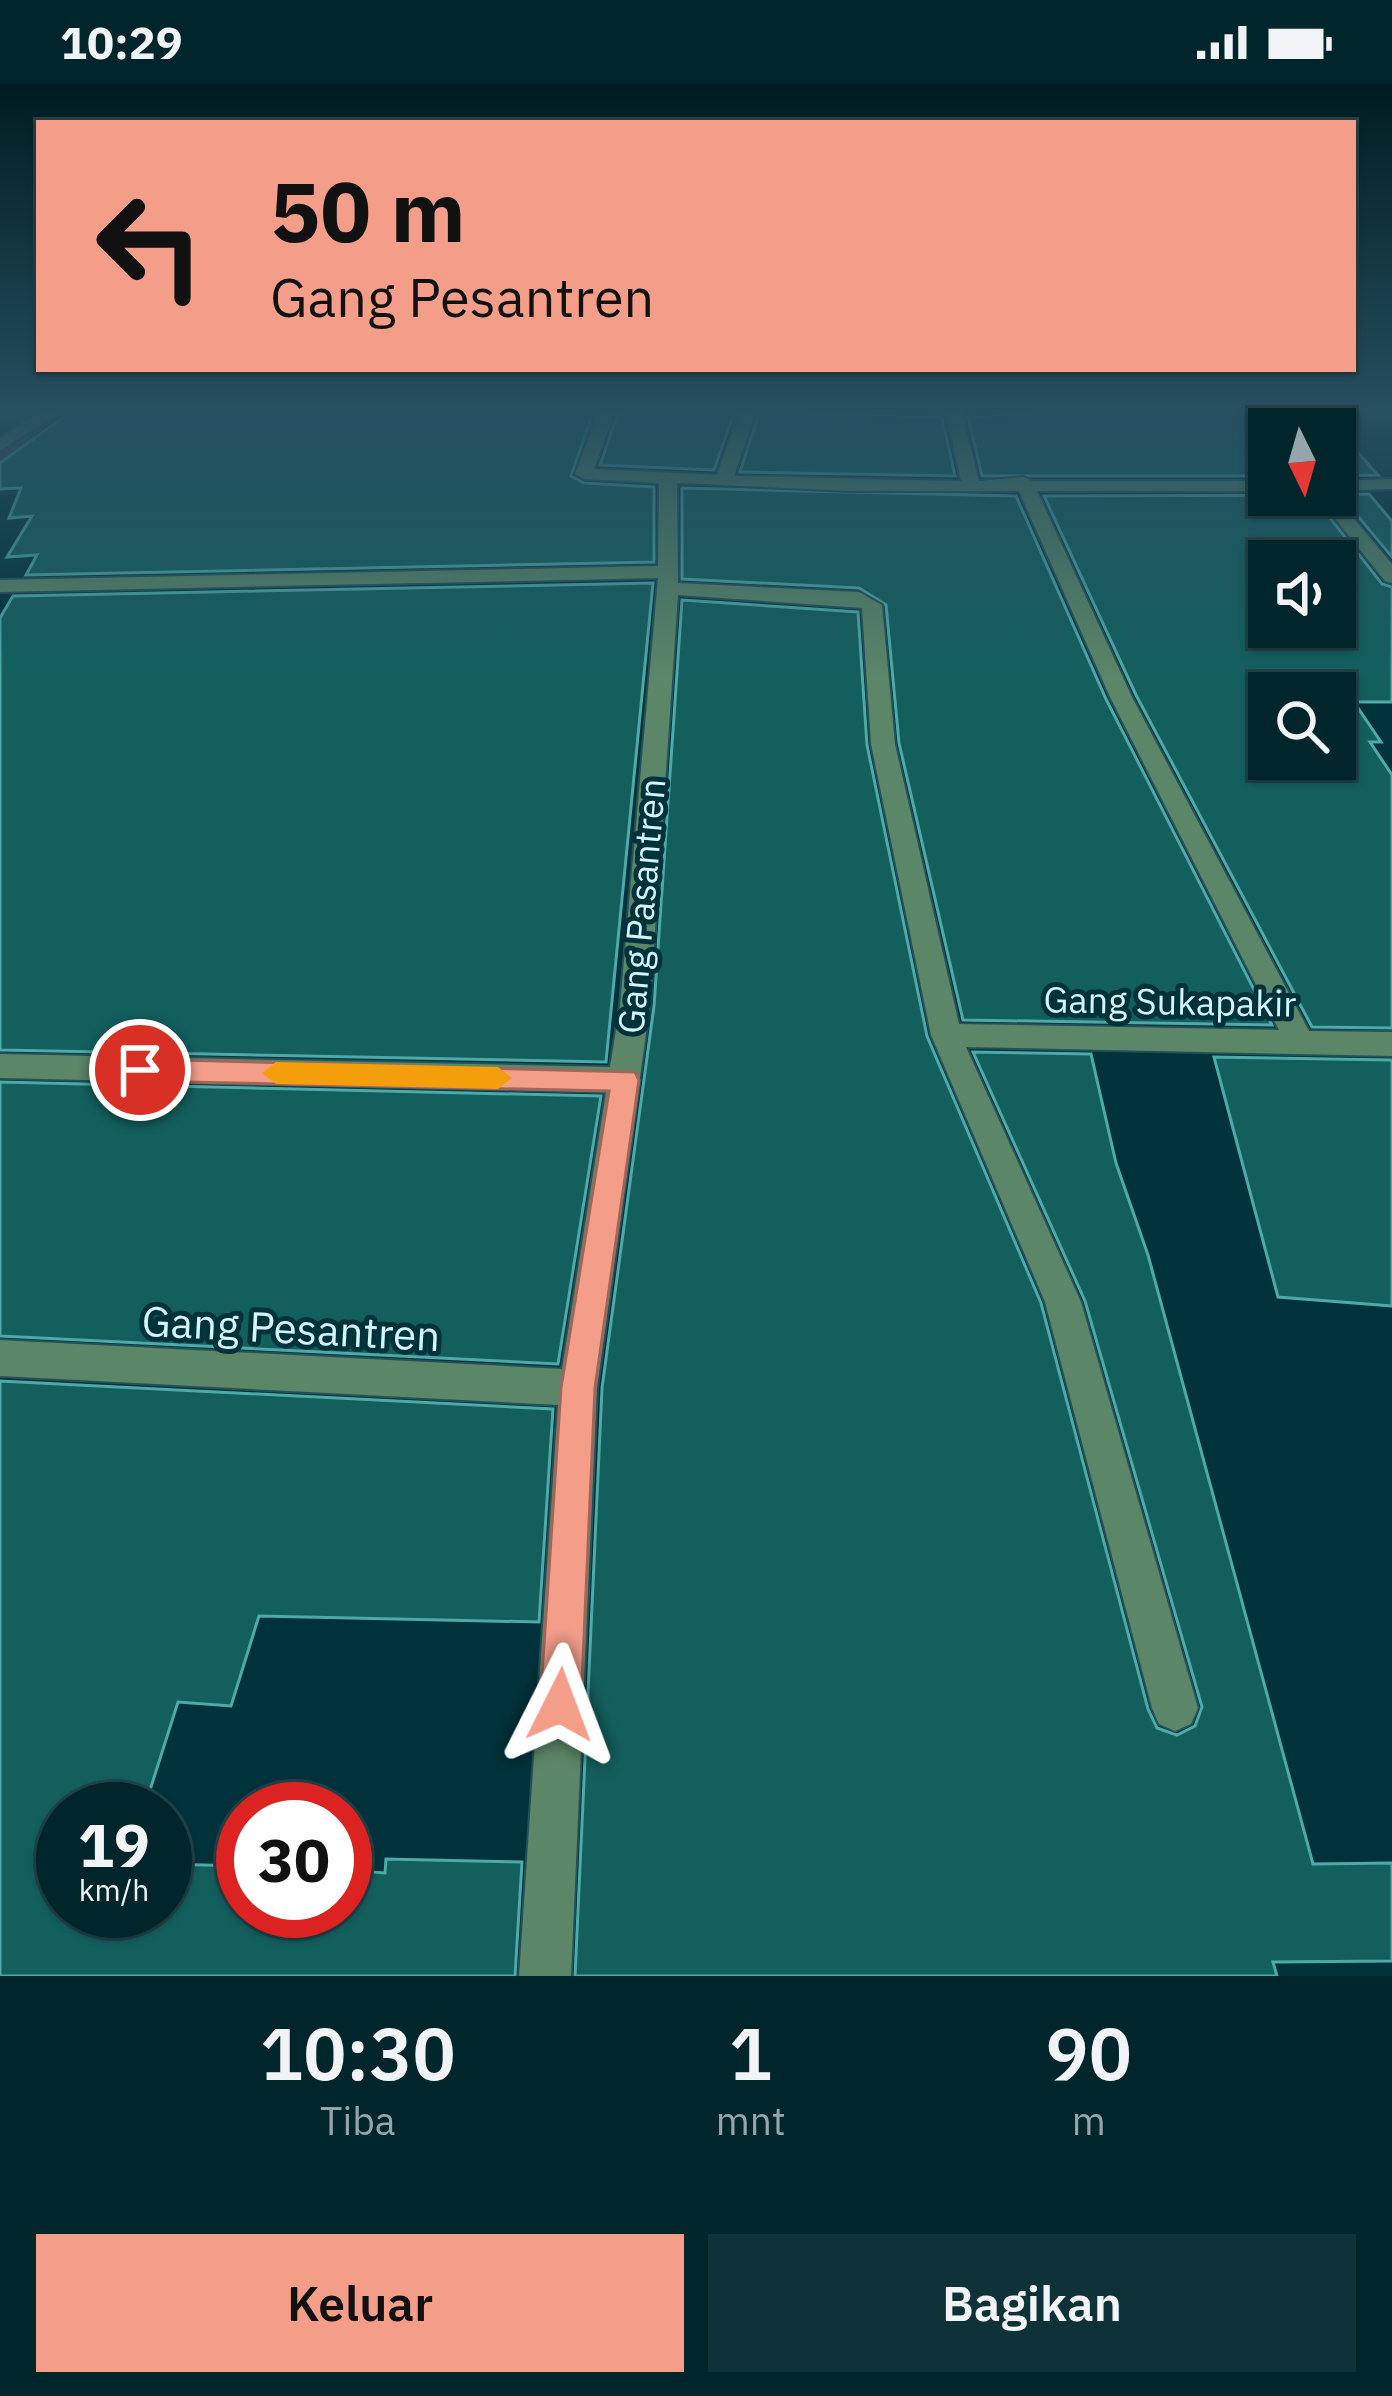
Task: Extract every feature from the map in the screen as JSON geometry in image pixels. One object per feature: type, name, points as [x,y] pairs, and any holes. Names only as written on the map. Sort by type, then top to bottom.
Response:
[{"type":"street","name":"Gang Pasantren","points":[[545,1976],[578,1388],[625,1080],[668,581],[668,501]]},
{"type":"street","points":[[1033,501],[1121,697],[1300,1042]]},
{"type":"street","points":[[1342,516],[1392,577]]},
{"type":"street","points":[[0,586],[282,577],[668,581],[859,598],[872,605],[883,744],[946,1035],[1063,1302],[1175,1708]]},
{"type":"street","name":"Gang Sukapakir","points":[[946,1035],[1392,1044]]},
{"type":"street","points":[[0,1066],[625,1080]]},
{"type":"street","name":"Gang Pesantren","points":[[0,1358],[578,1388]]},
{"type":"building","points":[[16,501],[654,501],[654,562],[26,575],[37,555],[7,557],[32,516],[9,518]]},
{"type":"building","points":[[682,501],[1018,501],[1106,699],[1272,1025],[963,1020],[899,743],[886,605],[859,588],[682,579]]},
{"type":"building","points":[[1046,501],[1248,501],[1248,516],[1329,516],[1347,540],[1248,540],[1248,648],[1356,648],[1356,551],[1382,584],[1392,587],[1392,702],[1356,702],[1356,672],[1248,672],[1248,780],[1356,780],[1356,705],[1381,742],[1370,742],[1392,775],[1392,1028],[1312,1027],[1136,695]]},
{"type":"building","points":[[1356,501],[1375,501],[1392,521],[1392,557],[1356,514]]},
{"type":"building","points":[[653,583],[606,1062],[0,1050],[0,618],[13,596]]},
{"type":"building","points":[[682,600],[858,612],[867,745],[927,1036],[1041,1303],[1148,1709],[1157,1728],[1177,1735],[1195,1726],[1202,1707],[1085,1301],[973,1052],[1091,1054],[1116,1163],[1148,1255],[1313,1864],[1392,1863],[1392,1961],[1273,1962],[1277,1976],[575,1976],[602,1388],[654,1006]]},
{"type":"building","points":[[1214,1057],[1392,1060],[1392,1306],[1278,1297]]},
{"type":"building","points":[[0,1082],[601,1096],[558,1364],[0,1336]]},
{"type":"building","points":[[0,1381],[553,1409],[539,1622],[259,1616],[231,1706],[178,1702],[153,1782],[36,1782],[36,1938],[192,1938],[192,1865],[216,1865],[216,1938],[372,1938],[372,1872],[385,1873],[386,1859],[522,1862],[515,1976],[0,1976]]},
{"type":"slow traffic","points":[[276,1073],[498,1078]]},
{"type":"route","points":[[140,1070],[625,1080],[578,1388],[560,1705]]}]
